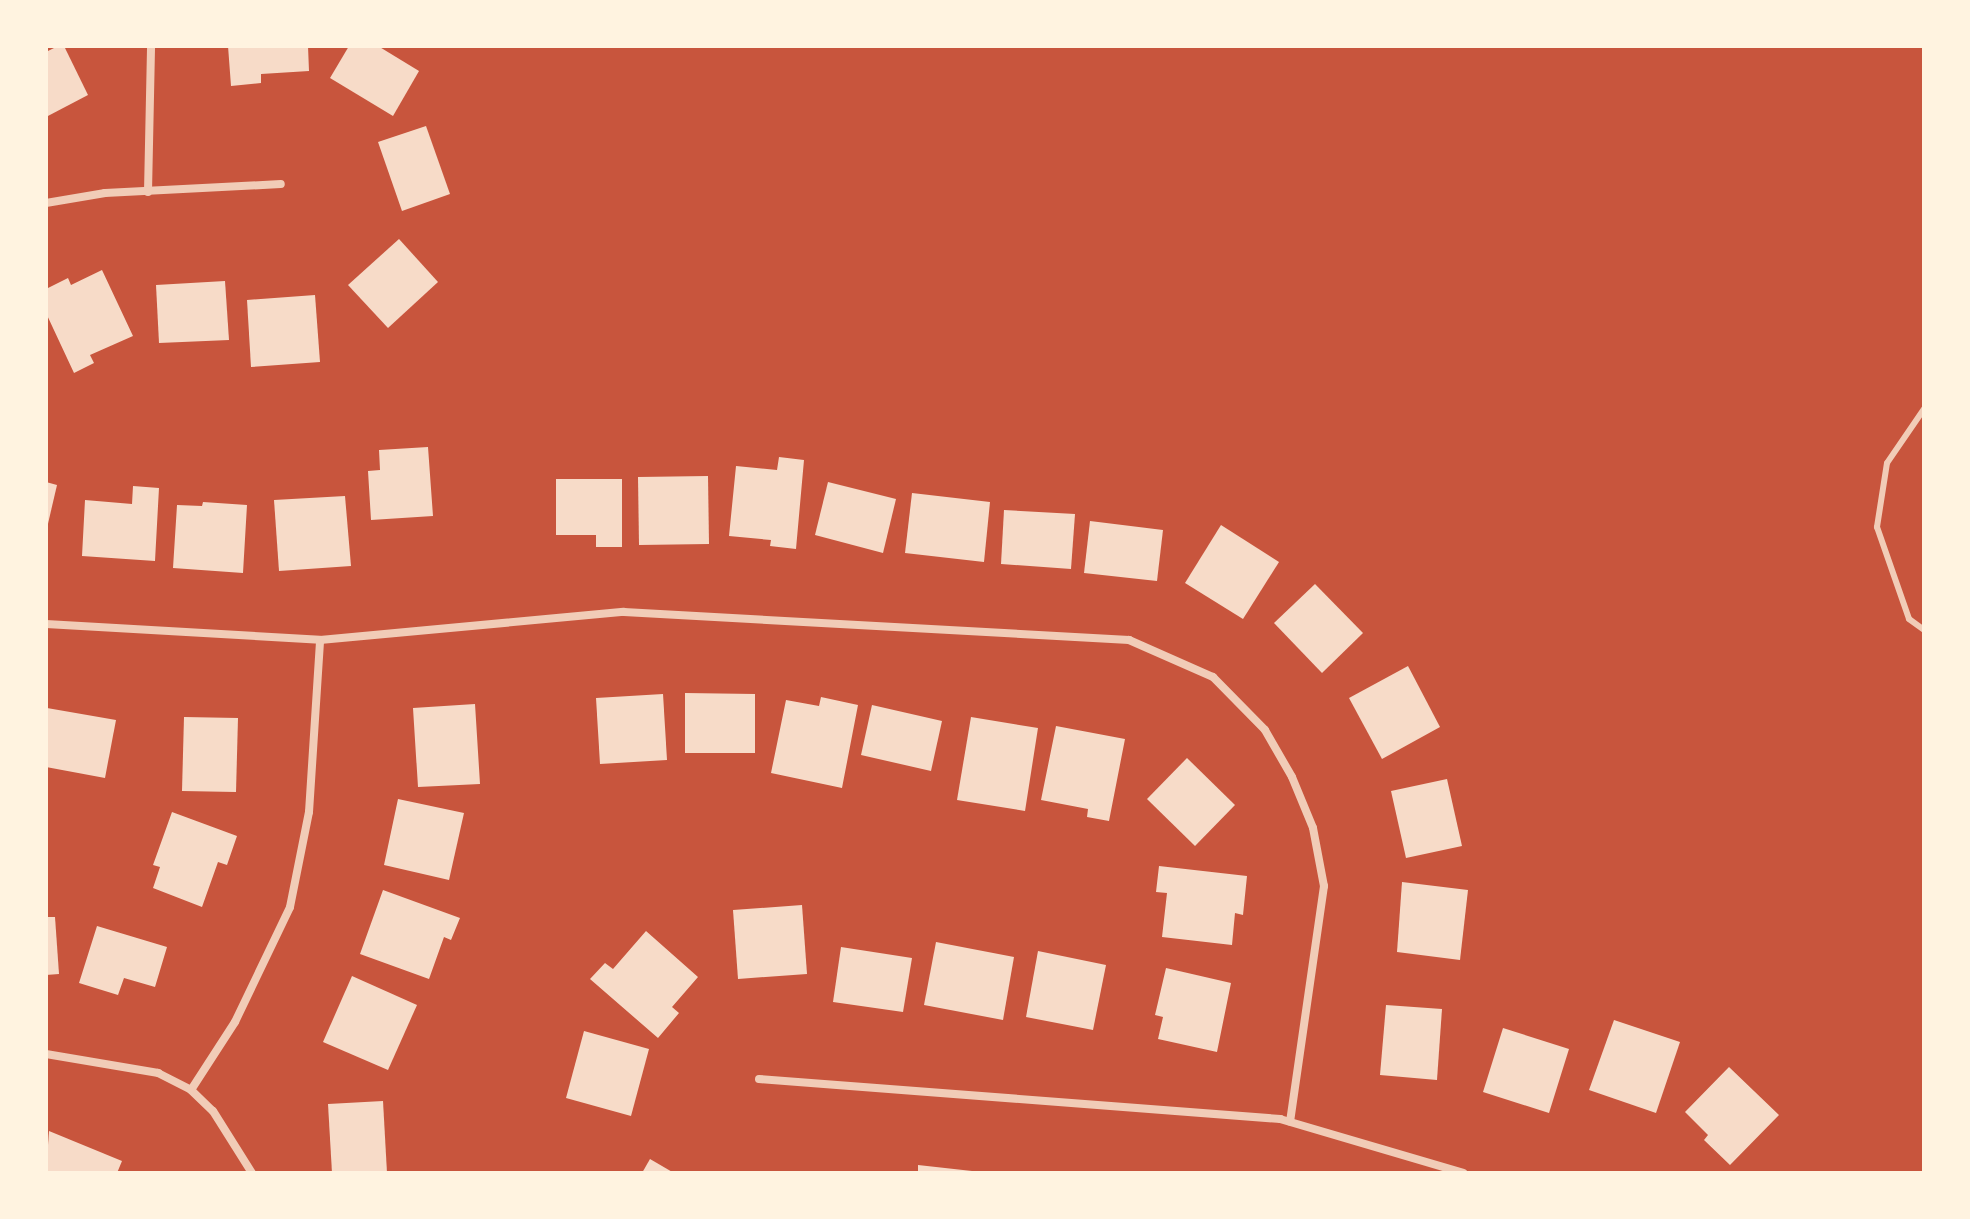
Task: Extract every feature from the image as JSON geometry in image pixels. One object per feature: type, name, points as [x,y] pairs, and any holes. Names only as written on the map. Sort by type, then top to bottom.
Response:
[{"type":"street","points":[[148,192],[151,46]]},
{"type":"street","points":[[46,203],[105,193],[281,184]]},
{"type":"street","points":[[46,624],[320,640],[624,612],[1129,640],[1213,677],[1265,730],[1292,777],[1313,828],[1324,886],[1290,1122]]},
{"type":"street","points":[[191,1090],[235,1022],[290,907],[309,812],[320,640]]},
{"type":"street","points":[[46,1054],[158,1073],[191,1090],[213,1111],[252,1173]]},
{"type":"street","points":[[759,1079],[1290,1122],[1463,1173]]},
{"type":"lane","points":[[1924,409],[1887,463],[1877,527],[1909,619],[1924,630]]},
{"type":"building","points":[[64,46],[88,95],[46,117],[46,52]]},
{"type":"building","points":[[228,46],[308,46],[309,71],[261,74],[261,83],[231,86]]},
{"type":"building","points":[[349,46],[378,46],[419,71],[393,116],[330,78]]},
{"type":"building","points":[[426,126],[450,194],[402,211],[378,142]]},
{"type":"building","points":[[399,239],[438,282],[388,328],[348,285]]},
{"type":"building","points":[[102,270],[133,336],[90,355],[94,363],[74,373],[46,313],[46,289],[68,278],[71,285]]},
{"type":"building","points":[[225,281],[229,340],[159,343],[156,285]]},
{"type":"building","points":[[315,295],[320,362],[251,367],[247,300]]},
{"type":"building","points":[[428,447],[433,516],[371,520],[368,471],[380,470],[379,450]]},
{"type":"building","points":[[779,457],[804,460],[796,549],[770,546],[771,540],[729,536],[736,466],[777,470]]},
{"type":"building","points":[[708,476],[709,544],[639,545],[638,477]]},
{"type":"building","points":[[556,479],[622,479],[622,547],[596,547],[596,535],[556,535]]},
{"type":"building","points":[[46,482],[57,485],[47,528],[46,528]]},
{"type":"building","points":[[828,482],[896,499],[883,553],[815,535]]},
{"type":"building","points":[[133,486],[159,488],[155,561],[82,556],[85,500],[132,504]]},
{"type":"building","points":[[912,493],[990,502],[984,562],[905,553]]},
{"type":"building","points":[[345,496],[351,566],[279,571],[274,500]]},
{"type":"building","points":[[203,502],[247,505],[243,573],[173,568],[177,505],[202,506]]},
{"type":"building","points":[[1004,510],[1075,514],[1071,569],[1001,564]]},
{"type":"building","points":[[1090,521],[1163,530],[1157,581],[1084,573]]},
{"type":"building","points":[[1221,525],[1279,562],[1243,619],[1185,583]]},
{"type":"building","points":[[1315,584],[1363,633],[1322,673],[1274,623]]},
{"type":"building","points":[[1408,666],[1440,727],[1382,759],[1349,698]]},
{"type":"building","points":[[685,693],[755,694],[755,753],[685,753]]},
{"type":"building","points":[[663,694],[667,760],[600,764],[596,698]]},
{"type":"building","points":[[821,697],[858,705],[842,788],[771,773],[786,700],[819,706]]},
{"type":"building","points":[[475,704],[480,784],[418,787],[413,708]]},
{"type":"building","points":[[872,705],[942,721],[931,771],[861,755]]},
{"type":"building","points":[[47,708],[116,720],[105,778],[46,767]]},
{"type":"building","points":[[184,717],[238,718],[236,792],[182,791]]},
{"type":"building","points":[[971,717],[1038,728],[1025,811],[957,800]]},
{"type":"building","points":[[1056,726],[1125,739],[1109,821],[1087,817],[1088,809],[1041,800]]},
{"type":"building","points":[[1187,758],[1235,805],[1195,846],[1147,799]]},
{"type":"building","points":[[1447,779],[1462,846],[1406,858],[1391,791]]},
{"type":"building","points":[[398,799],[464,813],[449,880],[384,865]]},
{"type":"building","points":[[172,812],[237,836],[227,865],[218,862],[202,907],[153,888],[160,867],[153,865]]},
{"type":"building","points":[[1159,866],[1247,876],[1243,915],[1235,913],[1232,945],[1162,937],[1167,893],[1156,892]]},
{"type":"building","points":[[1402,882],[1468,890],[1460,960],[1397,952]]},
{"type":"building","points":[[383,890],[460,918],[451,940],[444,937],[429,979],[360,954]]},
{"type":"building","points":[[802,905],[807,974],[738,979],[733,910]]},
{"type":"building","points":[[46,917],[55,917],[59,974],[46,975]]},
{"type":"building","points":[[97,926],[167,947],[155,987],[124,978],[118,995],[79,983]]},
{"type":"building","points":[[646,931],[698,977],[672,1007],[679,1013],[658,1038],[590,979],[605,963],[613,969]]},
{"type":"building","points":[[936,942],[1014,957],[1003,1020],[924,1005]]},
{"type":"building","points":[[841,947],[912,958],[903,1012],[833,1002]]},
{"type":"building","points":[[1038,951],[1106,965],[1093,1030],[1026,1017]]},
{"type":"building","points":[[1166,968],[1231,983],[1217,1052],[1158,1039],[1163,1017],[1155,1015]]},
{"type":"building","points":[[352,976],[417,1005],[388,1070],[323,1042]]},
{"type":"building","points":[[1386,1005],[1442,1009],[1437,1080],[1380,1075]]},
{"type":"building","points":[[1614,1020],[1680,1042],[1656,1113],[1589,1090]]},
{"type":"building","points":[[1503,1028],[1569,1049],[1549,1113],[1483,1092]]},
{"type":"building","points":[[584,1031],[649,1049],[631,1116],[566,1098]]},
{"type":"building","points":[[1729,1067],[1779,1115],[1730,1165],[1704,1140],[1708,1135],[1685,1112]]},
{"type":"building","points":[[383,1101],[387,1173],[332,1173],[328,1104]]},
{"type":"building","points":[[49,1131],[122,1161],[117,1173],[46,1173]]},
{"type":"building","points":[[650,1159],[674,1173],[642,1173]]},
{"type":"building","points":[[918,1165],[972,1171],[972,1173],[918,1173]]}]
